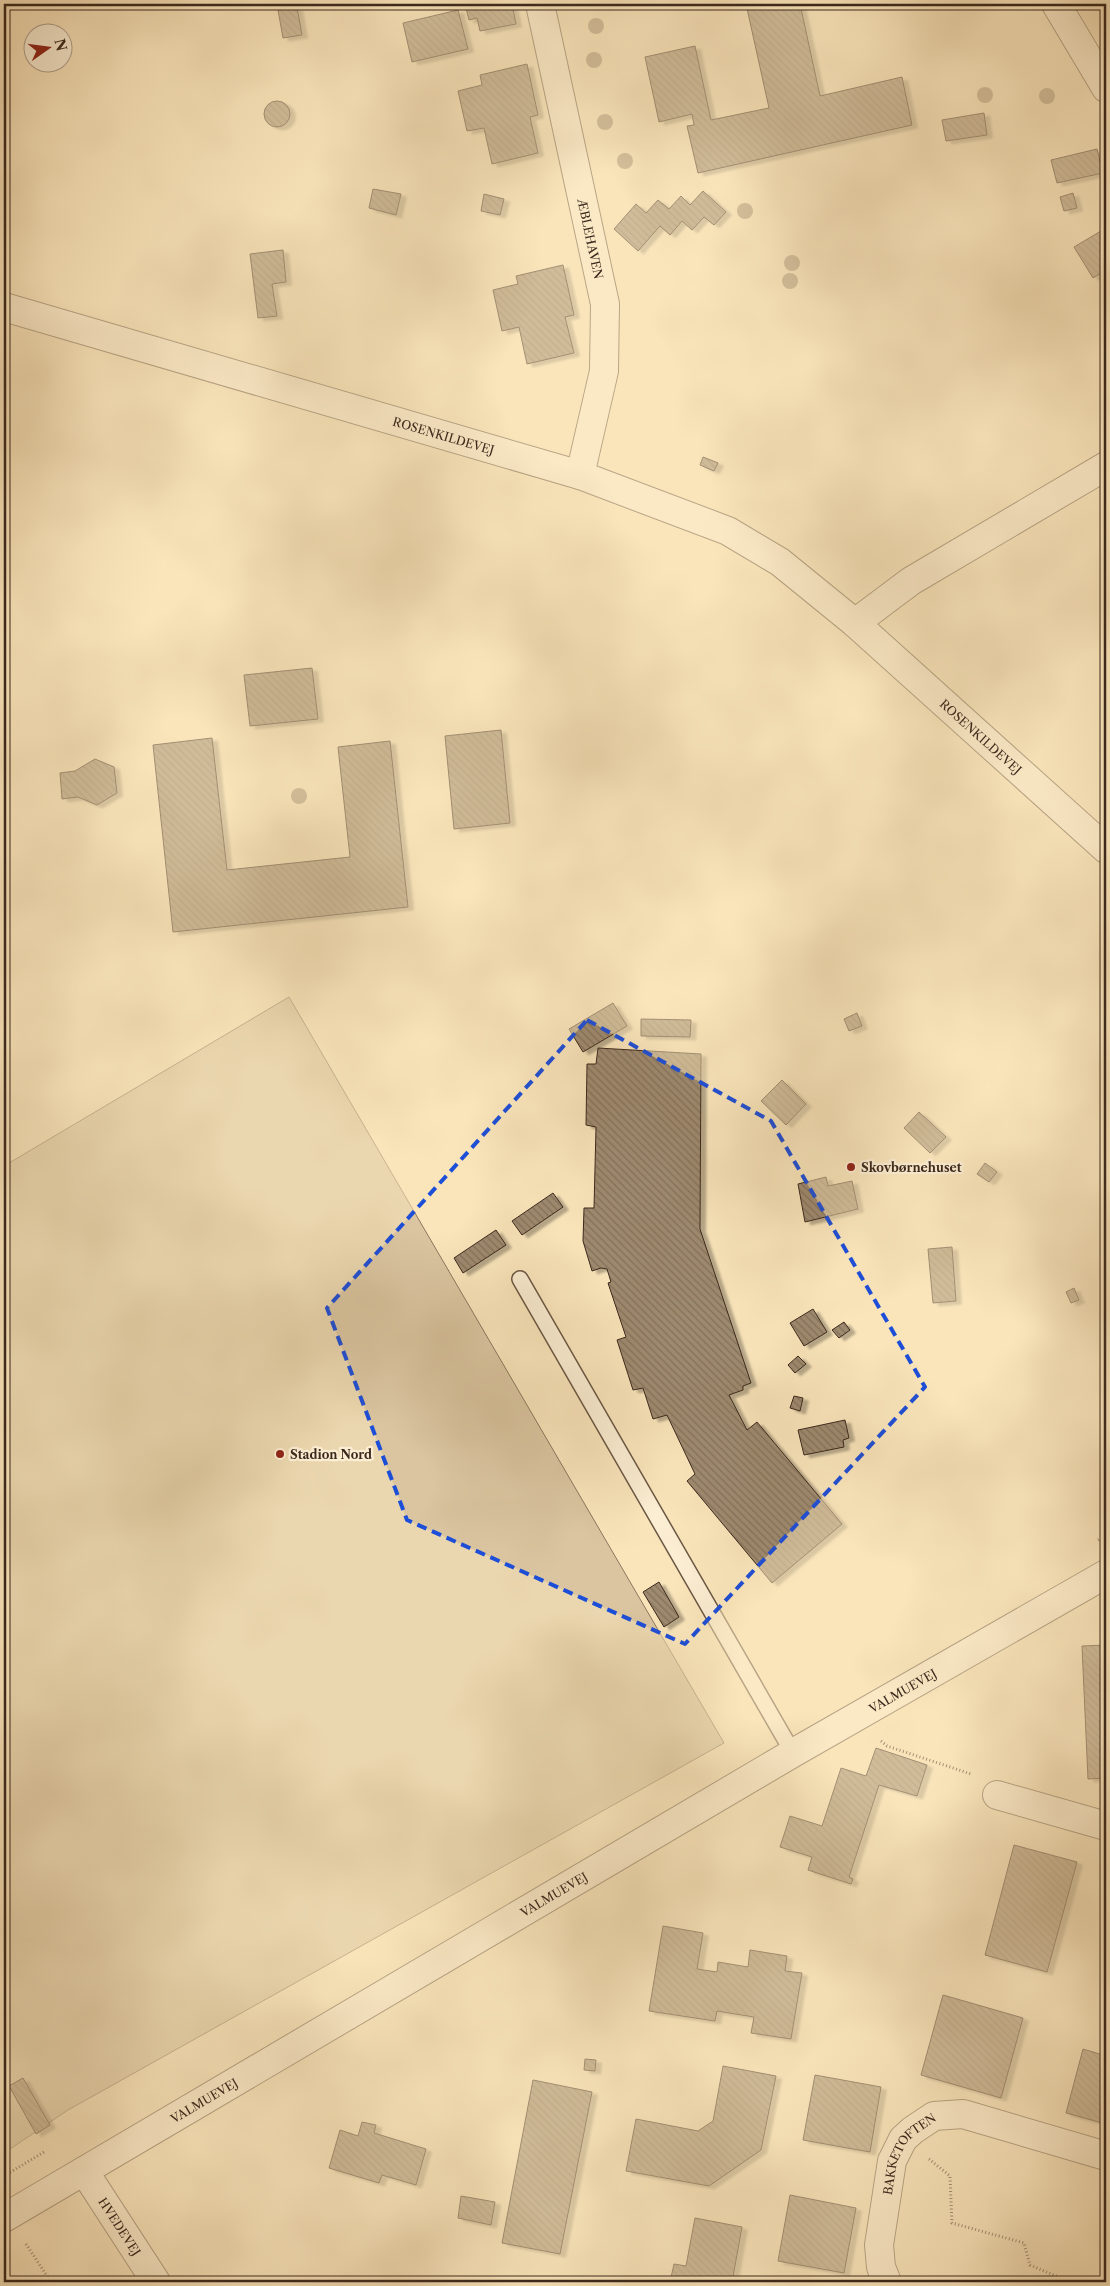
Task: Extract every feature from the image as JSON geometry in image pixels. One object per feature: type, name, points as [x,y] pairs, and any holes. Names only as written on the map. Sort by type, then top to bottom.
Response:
[{"type":"street","name":"ÆBLEHAVEN","points":[[540,4],[605,304],[604,372],[580,475]]},
{"type":"street","points":[[1056,4],[1106,88]]},
{"type":"street","name":"ROSENKILDEVEJ","points":[[4,307],[580,475],[728,531],[780,562],[855,624],[1106,849]]},
{"type":"street","points":[[855,624],[911,581],[1106,466]]},
{"type":"street","name":"VALMUEVEJ","points":[[4,2218],[793,1753],[1106,1574]]},
{"type":"street","points":[[997,1795],[1106,1826]]},
{"type":"street","name":"BAKKETOFTEN","points":[[887,2282],[881,2267],[878,2245],[892,2161],[903,2139],[912,2130],[934,2116],[963,2114],[1106,2156]]},
{"type":"street","name":"HVEDEVEJ","points":[[84,2171],[156,2282]]},
{"type":"lane","points":[[520,1279],[780,1727],[793,1753]]},
{"type":"path","points":[[855,1717],[888,1746],[996,1782],[997,1795]]},
{"type":"path","points":[[903,2139],[950,2176],[952,2222],[1024,2243],[1030,2265],[1070,2282]]},
{"type":"highlighted area","points":[[587,1020],[771,1121],[925,1387],[685,1644],[407,1520],[327,1308]]},
{"type":"shaded area","name":"Stadion Nord","points":[[289,997],[724,1743],[68,2110],[4,2153],[4,1166]]},
{"type":"building","points":[[465,4],[512,4],[516,24],[480,31],[477,18],[469,20]]},
{"type":"building","points":[[746,4],[800,4],[820,96],[902,77],[912,125],[698,173],[687,126],[694,125],[692,114],[659,122],[645,57],[695,46],[711,120],[769,108]]},
{"type":"building","points":[[297,7],[302,35],[283,38],[278,10]]},
{"type":"building","points":[[458,10],[468,49],[412,62],[403,23]]},
{"type":"building","points":[[527,64],[538,115],[530,117],[538,153],[492,164],[484,128],[467,131],[458,91],[482,85],[480,75]]},
{"type":"building","points":[[277,101],[286,105],[290,114],[286,123],[277,127],[268,123],[264,114],[268,105]]},
{"type":"building","points":[[984,113],[987,135],[946,141],[942,120]]},
{"type":"building","points":[[1097,149],[1103,173],[1057,183],[1051,160]]},
{"type":"building","points":[[373,189],[401,194],[396,215],[369,208]]},
{"type":"building","points":[[703,191],[726,212],[714,225],[704,217],[692,230],[682,221],[670,235],[660,226],[638,251],[614,229],[636,204],[646,213],[658,200],[669,209],[681,196],[690,205]]},
{"type":"building","points":[[1073,193],[1077,208],[1064,211],[1060,197]]},
{"type":"building","points":[[484,194],[504,199],[500,215],[481,211]]},
{"type":"building","points":[[1106,228],[1106,282],[1101,273],[1093,278],[1074,247]]},
{"type":"building","points":[[283,250],[286,282],[272,284],[277,316],[258,318],[250,254]]},
{"type":"building","points":[[563,265],[574,315],[565,317],[574,353],[527,364],[519,327],[502,331],[493,290],[518,284],[516,276]]},
{"type":"building","points":[[703,457],[718,463],[714,471],[700,465]]},
{"type":"building","points":[[312,668],[318,719],[250,726],[244,675]]},
{"type":"building","points":[[501,730],[510,823],[454,829],[445,736]]},
{"type":"building","points":[[212,738],[227,870],[350,857],[338,747],[390,741],[408,907],[173,932],[153,745]]},
{"type":"building","points":[[95,759],[114,767],[117,793],[97,805],[78,797],[62,799],[60,773],[75,771]]},
{"type":"building","points":[[613,1003],[627,1026],[583,1052],[569,1029]]},
{"type":"building","points":[[857,1013],[862,1026],[849,1031],[844,1019]]},
{"type":"building","points":[[641,1019],[691,1020],[690,1037],[641,1036]]},
{"type":"building","points":[[598,1048],[701,1054],[700,1229],[751,1383],[743,1386],[743,1390],[729,1395],[747,1430],[757,1422],[842,1524],[772,1583],[687,1481],[695,1474],[667,1415],[653,1419],[643,1388],[633,1390],[617,1340],[626,1337],[608,1283],[611,1282],[607,1269],[601,1268],[592,1271],[583,1241],[584,1208],[594,1208],[596,1127],[586,1125],[587,1064],[596,1064]]},
{"type":"building","points":[[782,1080],[806,1104],[786,1125],[761,1101]]},
{"type":"building","points":[[919,1112],[946,1137],[930,1153],[904,1128]]},
{"type":"building","points":[[985,1163],[997,1172],[989,1182],[977,1174]]},
{"type":"building","points":[[826,1177],[828,1186],[852,1181],[858,1209],[805,1222],[798,1184]]},
{"type":"building","points":[[553,1193],[563,1207],[522,1235],[512,1221]]},
{"type":"building","points":[[496,1230],[506,1245],[463,1273],[454,1258]]},
{"type":"building","points":[[952,1247],[956,1301],[933,1303],[928,1249]]},
{"type":"building","points":[[1074,1288],[1079,1300],[1071,1303],[1066,1292]]},
{"type":"building","points":[[813,1309],[827,1332],[804,1346],[790,1323]]},
{"type":"building","points":[[844,1322],[850,1330],[839,1338],[832,1330]]},
{"type":"building","points":[[798,1356],[806,1364],[795,1373],[788,1365]]},
{"type":"building","points":[[794,1396],[803,1398],[800,1411],[790,1408]]},
{"type":"building","points":[[845,1420],[849,1438],[843,1440],[844,1447],[804,1455],[798,1430]]},
{"type":"building","points":[[659,1582],[679,1617],[664,1627],[643,1592]]},
{"type":"building","points":[[1106,1645],[1106,1778],[1088,1779],[1082,1646]]},
{"type":"building","points":[[876,1748],[927,1765],[917,1796],[879,1785],[849,1877],[853,1879],[851,1884],[808,1870],[812,1857],[780,1847],[790,1816],[822,1826],[841,1768],[866,1776]]},
{"type":"building","points":[[1014,1845],[1077,1862],[1047,1972],[985,1955]]},
{"type":"building","points":[[663,1926],[703,1933],[697,1969],[717,1972],[718,1962],[748,1967],[750,1950],[787,1956],[785,1971],[802,1973],[791,2039],[751,2033],[754,2017],[717,2011],[715,2021],[649,2011]]},
{"type":"building","points":[[1106,1968],[1106,1989],[1101,1987]]},
{"type":"building","points":[[943,1995],[1023,2018],[1001,2098],[921,2075]]},
{"type":"building","points":[[1083,2049],[1106,2056],[1106,2124],[1066,2113]]},
{"type":"building","points":[[585,2059],[596,2060],[595,2071],[584,2070]]},
{"type":"building","points":[[723,2066],[776,2076],[761,2150],[709,2186],[626,2171],[636,2119],[698,2131],[713,2121]]},
{"type":"building","points":[[815,2075],[881,2087],[870,2152],[803,2140]]},
{"type":"building","points":[[23,2078],[50,2125],[36,2134],[9,2086]]},
{"type":"building","points":[[533,2080],[592,2092],[560,2254],[502,2243]]},
{"type":"building","points":[[362,2122],[376,2125],[374,2133],[426,2149],[416,2185],[382,2175],[379,2183],[329,2168],[340,2130],[358,2136]]},
{"type":"building","points":[[790,2195],[856,2208],[844,2273],[778,2261]]},
{"type":"building","points":[[461,2196],[495,2202],[491,2225],[458,2218]]},
{"type":"building","points":[[695,2218],[742,2227],[732,2282],[670,2282],[674,2264],[686,2266]]},
{"type":"place","name":"Skovbørnehuset","points":[[851,1167]]},
{"type":"place","name":"Stadion Nord","points":[[280,1454]]}]
